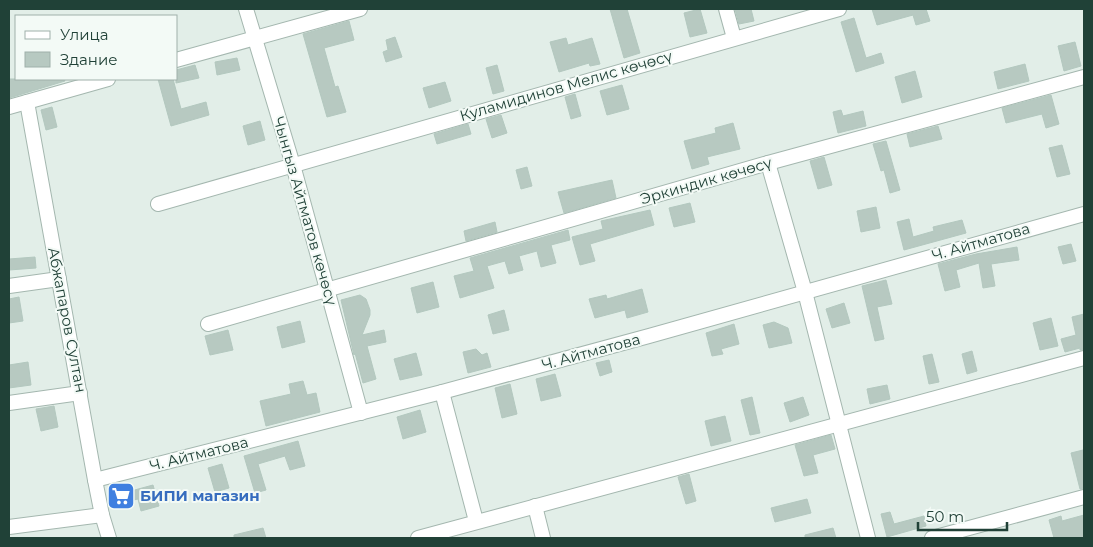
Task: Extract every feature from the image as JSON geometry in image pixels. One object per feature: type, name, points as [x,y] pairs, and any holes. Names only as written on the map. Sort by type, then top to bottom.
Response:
[{"type":"street","name":"Чынгыз Айтматов көчөсү","points":[[246,9],[293,165],[361,414]]},
{"type":"street","points":[[178,59],[360,9]]},
{"type":"street","points":[[726,9],[734,38]]},
{"type":"street","name":"Куламидинов Мелис көчөсү","points":[[158,204],[839,9]]},
{"type":"street","name":"Эркиндик көчөсү","points":[[208,324],[768,163],[1084,76]]},
{"type":"street","points":[[9,107],[104,80]]},
{"type":"street","name":"Абжапаров Султан","points":[[26,102],[95,480],[109,538]]},
{"type":"street","points":[[768,163],[805,292],[868,538]]},
{"type":"street","name":"Ч. Айтматова","points":[[95,480],[361,414],[1084,214]]},
{"type":"street","points":[[9,286],[59,279]]},
{"type":"street","points":[[418,538],[1084,358]]},
{"type":"street","points":[[442,392],[476,521]]},
{"type":"street","points":[[9,403],[80,393]]},
{"type":"street","points":[[932,538],[1084,497]]},
{"type":"street","points":[[535,506],[543,538]]},
{"type":"street","points":[[9,527],[102,515]]},
{"type":"building","points":[[610,9],[627,9],[640,53],[624,58]]},
{"type":"building","points":[[700,9],[707,33],[690,37],[684,13]]},
{"type":"building","points":[[735,9],[751,9],[754,21],[739,24]]},
{"type":"building","points":[[872,9],[926,9],[930,21],[916,25],[913,15],[877,25]]},
{"type":"building","points":[[854,18],[866,58],[881,53],[884,63],[856,72],[841,22]]},
{"type":"building","points":[[349,21],[354,40],[324,48],[335,87],[338,86],[346,112],[327,117],[303,34]]},
{"type":"building","points":[[395,37],[402,57],[386,62],[383,52],[388,50],[386,40]]},
{"type":"building","points":[[566,38],[568,45],[592,38],[600,64],[590,66],[589,63],[559,72],[550,42]]},
{"type":"building","points":[[1075,42],[1081,66],[1064,71],[1058,46]]},
{"type":"building","points":[[237,58],[240,70],[217,75],[215,62]]},
{"type":"building","points":[[1025,64],[1029,81],[998,89],[994,72]]},
{"type":"building","points":[[195,65],[199,78],[176,83],[176,80],[178,80],[178,69]]},
{"type":"building","points":[[497,65],[504,91],[493,94],[486,68]]},
{"type":"building","points":[[915,71],[922,97],[902,103],[895,77]]},
{"type":"building","points":[[9,79],[65,81],[9,98]]},
{"type":"building","points":[[158,80],[173,80],[181,109],[206,102],[209,115],[171,126]]},
{"type":"building","points":[[445,82],[451,101],[429,108],[423,88]]},
{"type":"building","points":[[622,85],[629,109],[607,115],[600,91]]},
{"type":"building","points":[[575,94],[581,116],[571,119],[565,97]]},
{"type":"building","points":[[1051,95],[1059,124],[1046,128],[1042,114],[1006,123],[1002,108]]},
{"type":"building","points":[[52,107],[57,127],[46,130],[41,110]]},
{"type":"building","points":[[841,110],[843,116],[863,111],[866,126],[838,133],[833,112]]},
{"type":"building","points":[[501,115],[507,133],[492,138],[486,119]]},
{"type":"building","points":[[260,121],[265,140],[248,145],[243,126]]},
{"type":"building","points":[[733,123],[740,149],[707,157],[709,164],[692,169],[684,141],[716,133],[715,128]]},
{"type":"building","points":[[468,124],[471,134],[437,144],[434,134]]},
{"type":"building","points":[[938,126],[942,139],[910,147],[907,134]]},
{"type":"building","points":[[886,141],[900,190],[890,193],[884,170],[881,171],[873,144]]},
{"type":"building","points":[[1062,145],[1070,174],[1057,177],[1049,148]]},
{"type":"building","points":[[824,157],[832,185],[818,189],[810,161]]},
{"type":"building","points":[[527,167],[532,186],[521,189],[516,170]]},
{"type":"building","points":[[612,180],[616,198],[564,213],[558,192]]},
{"type":"building","points":[[690,203],[695,222],[674,227],[669,208]]},
{"type":"building","points":[[876,207],[880,228],[861,232],[857,211]]},
{"type":"building","points":[[650,210],[654,225],[590,244],[595,261],[580,265],[572,237],[603,229],[601,221]]},
{"type":"building","points":[[909,219],[913,237],[934,231],[933,227],[962,220],[966,233],[904,250],[897,222]]},
{"type":"building","points":[[495,222],[497,232],[466,241],[464,231]]},
{"type":"building","points":[[568,230],[570,240],[551,245],[556,263],[541,267],[537,251],[519,256],[523,270],[509,274],[505,261],[487,266],[494,288],[460,298],[454,276],[474,271],[470,258]]},
{"type":"building","points":[[1071,244],[1076,261],[1063,264],[1058,247]]},
{"type":"building","points":[[1017,247],[1019,260],[991,264],[995,286],[983,288],[979,263],[956,270],[960,287],[945,291],[938,264],[976,254]]},
{"type":"building","points":[[35,257],[36,268],[9,270],[9,259]]},
{"type":"building","points":[[886,280],[892,304],[877,307],[884,339],[875,341],[862,286]]},
{"type":"building","points":[[433,282],[439,307],[417,313],[411,288]]},
{"type":"building","points":[[642,289],[648,312],[627,318],[625,310],[595,318],[589,299],[606,295],[607,299]]},
{"type":"building","points":[[360,295],[366,299],[370,310],[370,315],[362,335],[384,330],[386,342],[367,346],[376,379],[363,383],[355,353],[354,355],[341,300]]},
{"type":"building","points":[[19,297],[23,321],[9,323],[9,299]]},
{"type":"building","points":[[844,303],[850,323],[832,328],[826,309]]},
{"type":"building","points":[[504,310],[509,330],[493,334],[488,315]]},
{"type":"building","points":[[1084,314],[1084,349],[1080,350],[1080,348],[1065,352],[1061,339],[1076,335],[1072,317]]},
{"type":"building","points":[[1051,318],[1058,346],[1040,350],[1033,323]]},
{"type":"building","points":[[300,321],[305,342],[282,348],[277,327]]},
{"type":"building","points":[[774,322],[788,328],[792,343],[769,348],[763,325]]},
{"type":"building","points":[[734,324],[739,344],[721,349],[723,354],[712,356],[706,333]]},
{"type":"building","points":[[228,330],[233,350],[210,355],[205,336]]},
{"type":"building","points":[[476,349],[482,355],[487,353],[491,367],[468,373],[463,352]]},
{"type":"building","points":[[972,351],[977,371],[967,374],[962,354]]},
{"type":"building","points":[[416,353],[422,375],[400,380],[394,359]]},
{"type":"building","points":[[932,354],[939,382],[929,384],[923,356]]},
{"type":"building","points":[[609,360],[612,372],[600,376],[596,363]]},
{"type":"building","points":[[28,362],[31,385],[9,388],[9,365]]},
{"type":"building","points":[[555,374],[561,396],[541,401],[536,379]]},
{"type":"building","points":[[303,381],[307,395],[316,393],[320,412],[266,426],[260,401],[291,394],[289,384]]},
{"type":"building","points":[[510,384],[517,414],[502,418],[495,388]]},
{"type":"building","points":[[887,385],[890,399],[870,404],[867,389]]},
{"type":"building","points":[[752,397],[760,433],[750,435],[741,400]]},
{"type":"building","points":[[803,397],[809,415],[790,422],[784,403]]},
{"type":"building","points":[[54,406],[58,427],[41,431],[36,409]]},
{"type":"building","points":[[420,410],[426,432],[403,439],[397,417]]},
{"type":"building","points":[[725,416],[731,441],[711,446],[705,421]]},
{"type":"building","points":[[831,435],[835,449],[813,455],[818,473],[804,476],[795,445]]},
{"type":"building","points":[[298,441],[305,466],[290,470],[285,456],[258,464],[266,490],[255,493],[244,456]]},
{"type":"building","points":[[1083,450],[1084,488],[1080,489],[1071,453]]},
{"type":"building","points":[[222,464],[229,488],[215,492],[208,468]]},
{"type":"building","points":[[689,474],[696,501],[686,504],[678,477]]},
{"type":"building","points":[[153,485],[159,506],[141,511],[138,499],[111,505],[109,491],[130,487],[131,491]]},
{"type":"building","points":[[807,499],[811,513],[775,522],[771,508]]},
{"type":"building","points":[[890,512],[894,524],[924,516],[926,526],[887,537],[881,514]]},
{"type":"building","points":[[1084,515],[1084,538],[1054,538],[1049,520],[1061,516],[1062,521]]},
{"type":"building","points":[[263,528],[266,538],[234,538],[234,535]]},
{"type":"building","points":[[833,528],[836,538],[805,538],[805,535]]},
{"type":"place","name":"БИПИ магазин","points":[[121,496]]}]
